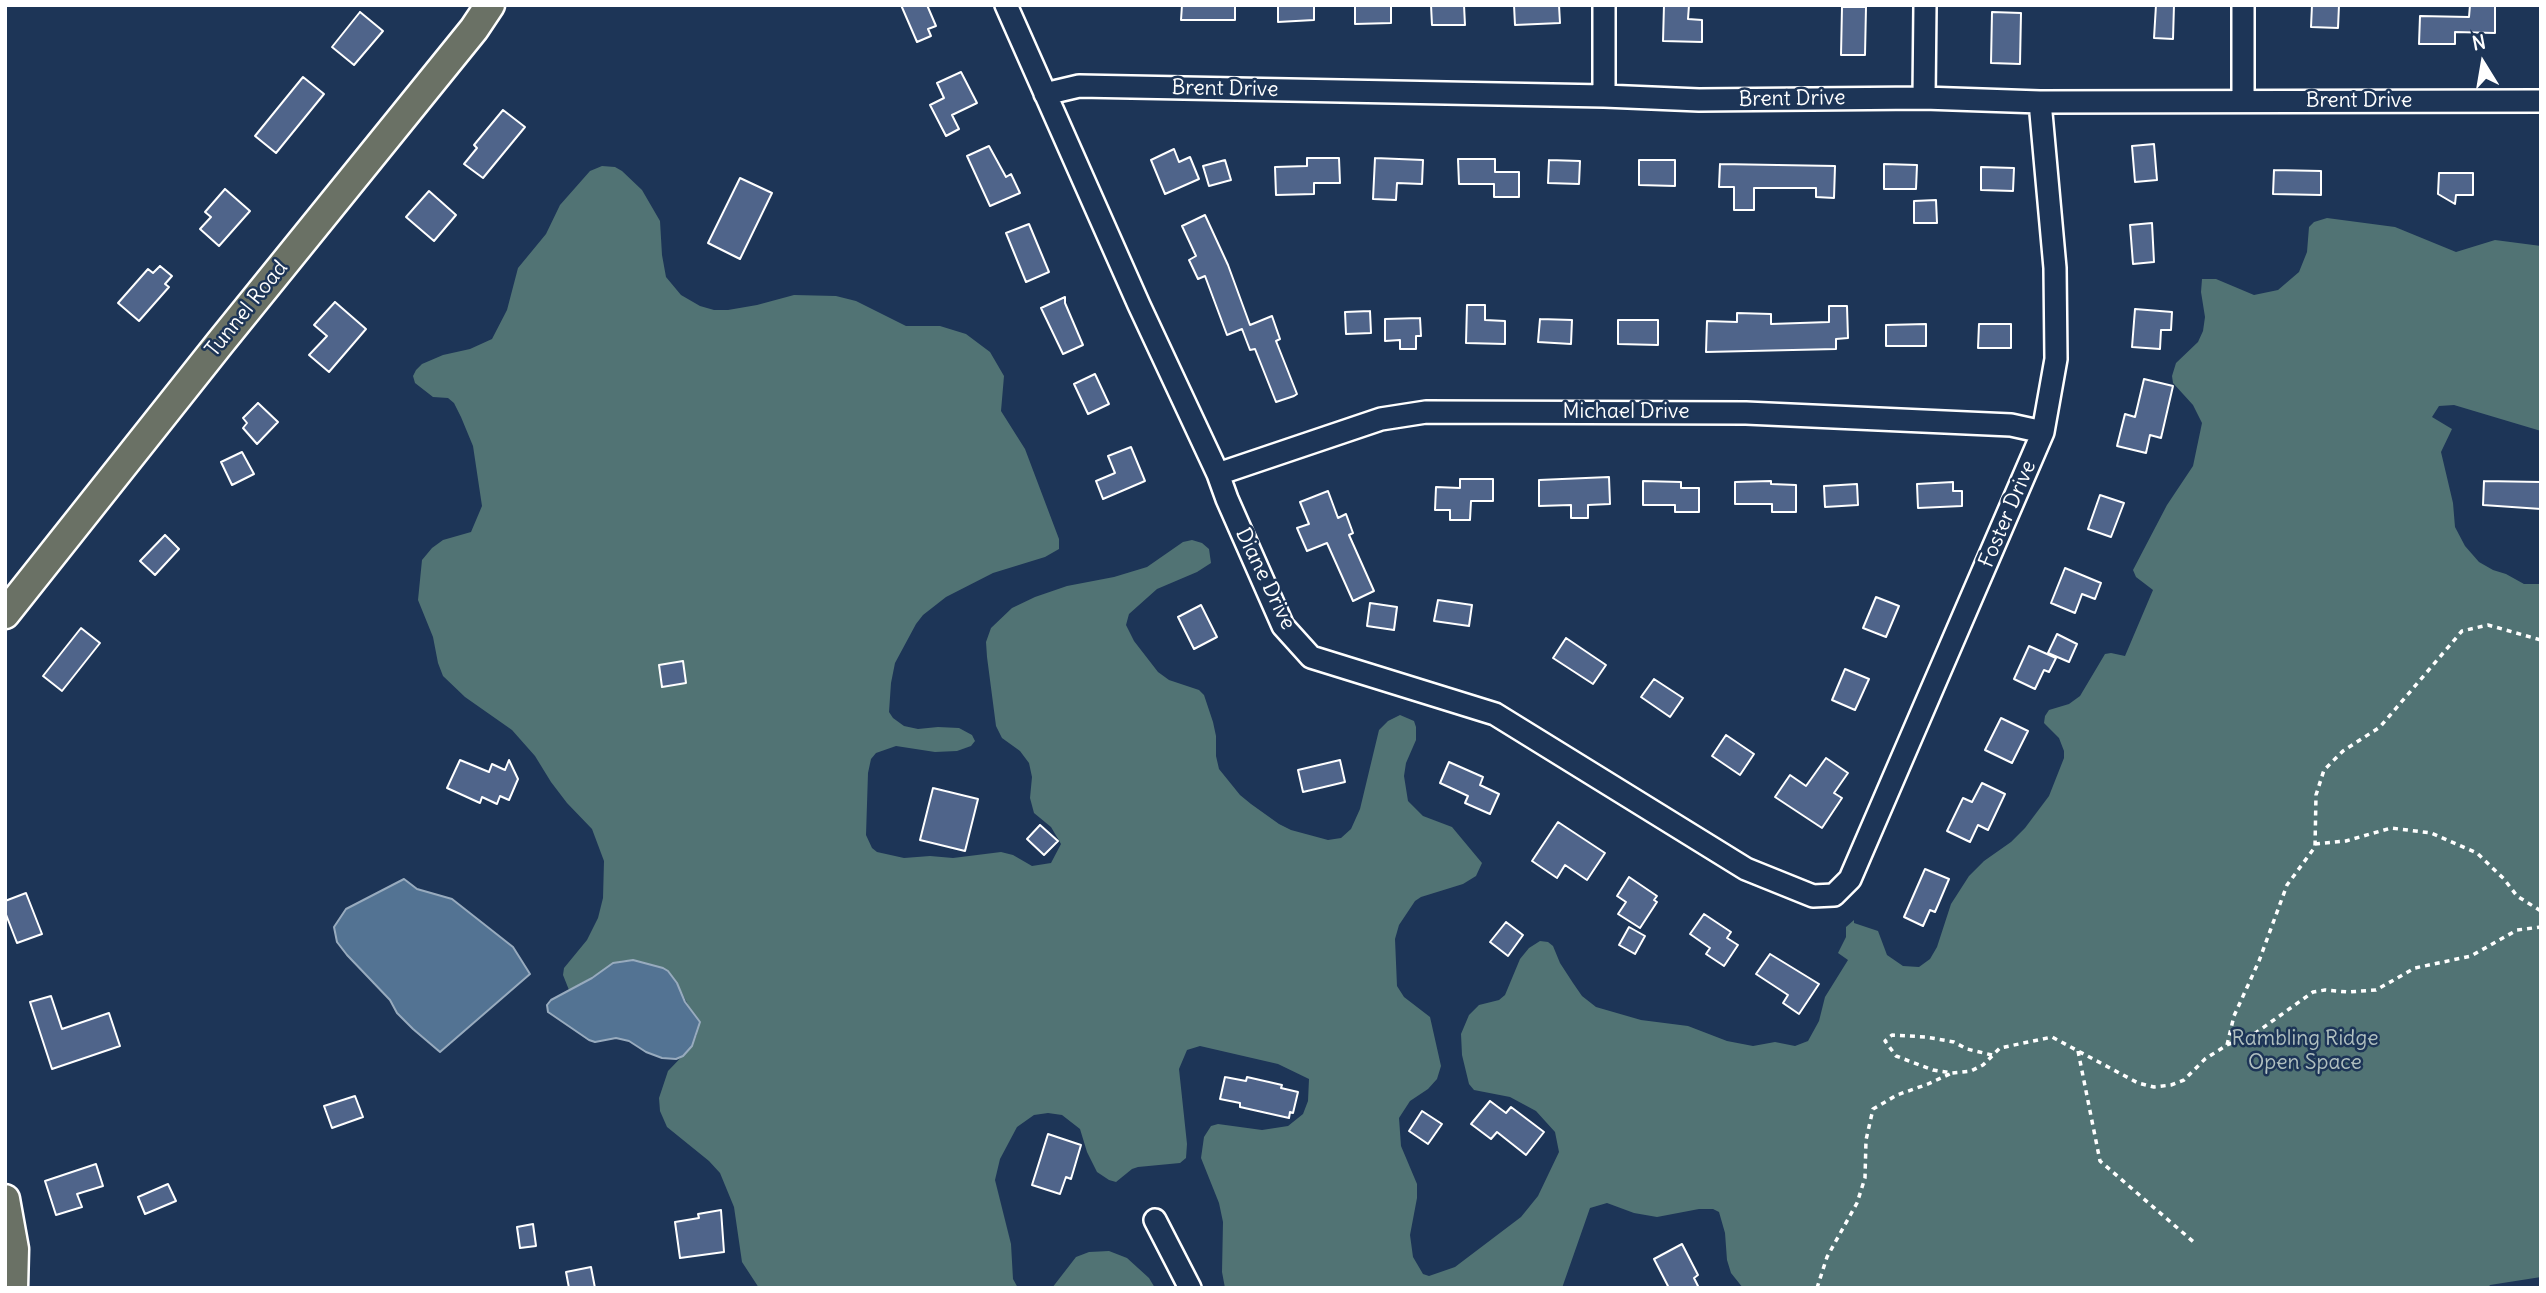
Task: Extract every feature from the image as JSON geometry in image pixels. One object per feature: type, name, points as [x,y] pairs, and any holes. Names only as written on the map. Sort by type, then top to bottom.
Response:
[{"type":"main road","name":"Tunnel Road","points":[[5,614],[457,50],[490,5]]},
{"type":"main road","points":[[5,1199],[14,1249],[13,1288]]},
{"type":"street","name":"Diane Drive","points":[[1006,5],[1139,305],[1218,474],[1283,626],[1311,657],[1495,714],[1746,869],[1813,896],[1834,895]]},
{"type":"street","points":[[1604,5],[1604,96]]},
{"type":"street","points":[[1924,98],[1925,5]]},
{"type":"street","points":[[2243,5],[2243,101]]},
{"type":"street","name":"Brent Drive","points":[[1045,94],[1079,86],[1699,100],[1924,98],[2040,102],[2541,101]]},
{"type":"street","name":"Foster Drive","points":[[1834,895],[1850,879],[2043,432],[2056,346],[2055,268],[2040,102]]},
{"type":"street","name":"Michael Drive","points":[[1218,474],[1381,419],[1426,412],[1746,412],[2011,425],[2043,432]]},
{"type":"street","points":[[1155,1220],[1190,1288]]},
{"type":"path","points":[[2227,1045],[2234,1016],[2259,961],[2287,885],[2315,844],[2316,795],[2324,770],[2343,751],[2380,727],[2462,631],[2488,625],[2541,640]]},
{"type":"path","points":[[2315,844],[2346,841],[2391,828],[2431,833],[2477,853],[2517,896],[2541,911]]},
{"type":"path","points":[[1992,1055],[1967,1049],[1954,1042],[1926,1037],[1892,1035],[1885,1041],[1896,1056],[1933,1070],[1952,1073],[1971,1071],[1983,1065],[2000,1048],[2052,1037],[2137,1083],[2154,1087],[2171,1085],[2184,1080],[2205,1059],[2227,1045],[2257,1032],[2313,992],[2376,990],[2414,968],[2471,956],[2517,930],[2541,927]]},
{"type":"path","points":[[2078,1051],[2100,1161],[2196,1244]]},
{"type":"path","points":[[1817,1288],[1827,1257],[1857,1203],[1865,1178],[1866,1140],[1872,1109],[1897,1095],[1952,1073]]},
{"type":"green space","name":"Rambling Ridge Open Space","points":[[602,166],[615,167],[622,171],[642,190],[660,221],[666,277],[681,295],[700,306],[728,310],[794,295],[836,296],[856,301],[906,326],[940,326],[966,334],[990,352],[1004,376],[1001,411],[1025,449],[1059,539],[1059,549],[1045,557],[993,573],[946,597],[916,624],[895,663],[889,712],[904,726],[918,729],[959,728],[972,735],[975,741],[971,746],[957,751],[935,752],[896,746],[876,753],[871,759],[868,773],[866,835],[877,852],[904,858],[953,858],[1001,852],[1013,855],[1032,866],[1051,863],[1061,844],[1051,827],[1034,813],[1030,798],[1032,777],[1029,763],[1020,751],[1002,738],[996,726],[986,642],[991,628],[1012,608],[1035,597],[1067,586],[1114,577],[1147,567],[1183,542],[1192,540],[1202,543],[1209,549],[1211,563],[1157,589],[1129,614],[1126,625],[1134,641],[1158,672],[1169,680],[1199,690],[1204,695],[1216,736],[1219,769],[1251,804],[1291,830],[1328,840],[1341,838],[1351,829],[1360,809],[1379,730],[1400,715],[1414,721],[1416,740],[1406,763],[1404,776],[1408,801],[1423,816],[1452,827],[1482,863],[1476,876],[1463,884],[1415,901],[1399,925],[1395,939],[1397,986],[1404,997],[1430,1017],[1441,1066],[1437,1079],[1410,1101],[1399,1118],[1401,1146],[1417,1184],[1410,1235],[1413,1257],[1423,1274],[1429,1276],[1455,1267],[1521,1217],[1538,1196],[1559,1152],[1555,1132],[1536,1111],[1510,1097],[1474,1090],[1469,1084],[1462,1055],[1461,1034],[1469,1015],[1479,1005],[1499,1000],[1505,995],[1520,959],[1529,948],[1540,941],[1553,946],[1560,963],[1582,996],[1596,1007],[1641,1020],[1688,1026],[1727,1041],[1753,1046],[1775,1042],[1795,1046],[1808,1041],[1819,1021],[1825,997],[1848,960],[1838,953],[1846,937],[1846,927],[1854,920],[1854,923],[1878,931],[1887,955],[1903,966],[1919,967],[1930,959],[1937,947],[1951,904],[1969,876],[2025,828],[2049,796],[2064,758],[2064,751],[2059,738],[2044,723],[2045,716],[2049,710],[2069,704],[2080,696],[2105,654],[2125,656],[2153,590],[2136,577],[2133,570],[2167,505],[2193,466],[2202,423],[2193,405],[2173,383],[2172,376],[2176,363],[2198,342],[2203,331],[2205,317],[2202,279],[2216,279],[2254,295],[2278,290],[2299,272],[2307,252],[2309,227],[2314,222],[2327,218],[2395,227],[2456,252],[2495,240],[2541,246],[2541,431],[2454,405],[2439,406],[2432,417],[2452,429],[2441,452],[2453,503],[2455,527],[2465,546],[2479,562],[2493,570],[2524,584],[2541,584],[2541,1277],[2490,1285],[2488,1288],[1743,1288],[1731,1273],[1719,1212],[1699,1209],[1657,1217],[1634,1213],[1607,1203],[1590,1208],[1562,1288],[1225,1288],[1222,1272],[1223,1222],[1219,1203],[1201,1158],[1204,1137],[1211,1126],[1218,1124],[1262,1130],[1288,1126],[1303,1114],[1308,1101],[1309,1079],[1278,1064],[1200,1046],[1187,1050],[1179,1069],[1187,1144],[1186,1158],[1180,1163],[1138,1167],[1116,1182],[1097,1172],[1080,1129],[1062,1115],[1034,1115],[1017,1127],[1000,1159],[995,1180],[1011,1244],[1013,1279],[1018,1288],[759,1288],[742,1262],[734,1207],[720,1173],[667,1127],[660,1111],[659,1098],[668,1071],[692,1046],[697,1034],[689,1007],[677,983],[663,968],[633,960],[620,961],[569,990],[563,975],[564,968],[587,940],[598,918],[603,898],[604,861],[592,829],[567,803],[535,756],[512,730],[465,697],[443,676],[433,637],[418,600],[422,560],[443,540],[471,532],[482,506],[473,446],[454,403],[448,398],[433,397],[415,383],[413,376],[422,364],[492,339],[507,310],[518,268],[546,234],[560,205],[590,171]]},
{"type":"green space","points":[[1109,1251],[1127,1258],[1149,1278],[1155,1288],[1052,1288],[1076,1257],[1089,1252]]},
{"type":"water","points":[[404,879],[417,889],[452,899],[513,947],[530,974],[440,1052],[397,1013],[390,1000],[337,942],[334,927],[346,909]]},
{"type":"water","points":[[633,960],[668,971],[700,1022],[692,1046],[683,1056],[676,1059],[662,1058],[629,1041],[616,1038],[595,1042],[548,1012],[547,1005],[551,1000],[592,978],[613,963]]},
{"type":"building","points":[[901,5],[927,5],[936,26],[928,29],[931,36],[917,42]]},
{"type":"building","points":[[1182,5],[1235,5],[1235,20],[1181,20]]},
{"type":"building","points":[[1278,5],[1314,5],[1314,20],[1278,22]]},
{"type":"building","points":[[1355,5],[1391,5],[1391,23],[1355,24]]},
{"type":"building","points":[[1431,5],[1464,5],[1465,25],[1432,25]]},
{"type":"building","points":[[1514,5],[1559,5],[1560,23],[1515,25]]},
{"type":"building","points":[[1664,5],[1689,5],[1688,19],[1702,20],[1702,42],[1663,41]]},
{"type":"building","points":[[2156,5],[2174,5],[2173,39],[2154,38]]},
{"type":"building","points":[[2312,5],[2339,5],[2338,28],[2311,27]]},
{"type":"building","points":[[2470,5],[2495,5],[2495,33],[2455,32],[2455,44],[2419,44],[2420,16],[2469,17]]},
{"type":"building","points":[[1842,7],[1866,7],[1865,55],[1841,55]]},
{"type":"building","points":[[360,12],[383,31],[354,65],[332,47]]},
{"type":"building","points":[[1992,12],[2021,13],[2020,64],[1991,63]]},
{"type":"building","points":[[961,72],[977,103],[952,115],[959,129],[946,136],[930,105],[944,98],[937,83]]},
{"type":"building","points":[[303,77],[324,94],[276,153],[255,136]]},
{"type":"building","points":[[503,110],[525,127],[483,178],[464,164],[477,148],[474,145]]},
{"type":"building","points":[[2154,144],[2157,180],[2135,182],[2132,146]]},
{"type":"building","points":[[989,146],[1006,177],[1011,174],[1020,193],[990,206],[967,156]]},
{"type":"building","points":[[1174,149],[1179,162],[1190,157],[1199,179],[1165,194],[1151,160]]},
{"type":"building","points":[[1307,158],[1339,158],[1340,183],[1314,183],[1314,194],[1276,195],[1275,167],[1307,166]]},
{"type":"building","points":[[1375,158],[1423,160],[1422,184],[1397,183],[1396,200],[1373,199]]},
{"type":"building","points":[[1458,159],[1495,159],[1495,172],[1519,172],[1519,197],[1494,197],[1494,184],[1459,184]]},
{"type":"building","points":[[1225,160],[1231,180],[1209,186],[1203,166]]},
{"type":"building","points":[[1549,160],[1580,161],[1579,184],[1548,183]]},
{"type":"building","points":[[1639,160],[1675,160],[1675,186],[1639,185]]},
{"type":"building","points":[[1720,164],[1835,166],[1834,198],[1816,197],[1816,188],[1754,188],[1754,210],[1734,210],[1734,187],[1719,187]]},
{"type":"building","points":[[1884,164],[1917,165],[1916,189],[1884,189]]},
{"type":"building","points":[[1981,167],[2014,168],[2013,191],[1981,190]]},
{"type":"building","points":[[2274,170],[2321,171],[2321,195],[2273,194]]},
{"type":"building","points":[[2439,173],[2473,173],[2473,195],[2456,195],[2455,204],[2438,194]]},
{"type":"building","points":[[740,178],[772,193],[740,259],[708,243]]},
{"type":"building","points":[[225,189],[250,211],[219,246],[200,229],[211,217],[205,212]]},
{"type":"building","points":[[429,191],[456,215],[434,241],[406,217]]},
{"type":"building","points":[[1936,200],[1937,223],[1914,223],[1914,201]]},
{"type":"building","points":[[1205,215],[1228,265],[1250,325],[1272,316],[1280,339],[1276,341],[1297,394],[1294,396],[1276,402],[1255,349],[1250,350],[1242,329],[1227,335],[1205,276],[1198,279],[1189,260],[1196,256],[1182,226]]},
{"type":"building","points":[[2152,223],[2154,262],[2133,264],[2130,225]]},
{"type":"building","points":[[1029,224],[1049,272],[1026,282],[1006,233]]},
{"type":"building","points":[[160,266],[172,276],[165,284],[169,287],[139,321],[118,303],[148,269],[153,273]]},
{"type":"building","points":[[1065,297],[1065,303],[1083,345],[1063,354],[1041,308]]},
{"type":"building","points":[[335,302],[366,329],[329,372],[309,355],[327,336],[314,325]]},
{"type":"building","points":[[1467,305],[1485,305],[1485,320],[1505,321],[1505,344],[1466,343]]},
{"type":"building","points":[[1829,306],[1847,306],[1848,338],[1836,339],[1836,349],[1706,352],[1707,321],[1737,322],[1737,313],[1771,314],[1771,324],[1829,322]]},
{"type":"building","points":[[2135,309],[2172,312],[2171,330],[2161,330],[2160,349],[2132,347]]},
{"type":"building","points":[[1370,311],[1371,333],[1346,334],[1345,312]]},
{"type":"building","points":[[1420,318],[1421,336],[1416,336],[1416,349],[1400,349],[1400,340],[1385,341],[1385,319]]},
{"type":"building","points":[[1540,319],[1572,320],[1571,344],[1538,342]]},
{"type":"building","points":[[1618,320],[1658,320],[1658,345],[1618,344]]},
{"type":"building","points":[[1926,324],[1926,346],[1886,346],[1886,325]]},
{"type":"building","points":[[1979,324],[2011,324],[2011,348],[1978,348]]},
{"type":"building","points":[[1095,374],[1109,404],[1088,414],[1074,384]]},
{"type":"building","points":[[2144,379],[2173,386],[2161,438],[2150,435],[2146,453],[2117,446],[2125,414],[2135,417]]},
{"type":"building","points":[[258,403],[278,422],[257,444],[243,428],[247,423],[243,418]]},
{"type":"building","points":[[1131,447],[1145,481],[1103,499],[1096,481],[1115,473],[1108,456]]},
{"type":"building","points":[[242,452],[254,474],[232,485],[221,462]]},
{"type":"building","points":[[1609,477],[1610,504],[1588,505],[1588,518],[1571,518],[1571,505],[1539,506],[1539,480]]},
{"type":"building","points":[[1460,479],[1493,479],[1493,501],[1471,501],[1470,520],[1450,520],[1450,510],[1435,510],[1436,487],[1460,488]]},
{"type":"building","points":[[1643,481],[1681,482],[1681,488],[1699,488],[1699,512],[1675,512],[1675,505],[1643,505]]},
{"type":"building","points":[[1771,481],[1771,484],[1796,485],[1796,512],[1772,512],[1772,504],[1735,504],[1735,482]]},
{"type":"building","points":[[2484,481],[2541,482],[2541,509],[2483,505]]},
{"type":"building","points":[[1953,482],[1953,491],[1962,491],[1962,506],[1918,508],[1917,484]]},
{"type":"building","points":[[1857,484],[1858,505],[1825,507],[1824,486]]},
{"type":"building","points":[[1328,491],[1338,518],[1346,514],[1353,533],[1349,535],[1374,591],[1353,601],[1327,543],[1307,551],[1297,528],[1309,524],[1300,502]]},
{"type":"building","points":[[2100,495],[2124,503],[2111,537],[2088,529]]},
{"type":"building","points":[[165,535],[179,549],[155,575],[140,561]]},
{"type":"building","points":[[2065,568],[2101,583],[2095,599],[2082,594],[2075,613],[2051,603]]},
{"type":"building","points":[[1876,597],[1899,606],[1886,637],[1863,628]]},
{"type":"building","points":[[1438,600],[1472,605],[1469,626],[1434,621]]},
{"type":"building","points":[[1370,603],[1397,607],[1394,630],[1367,626]]},
{"type":"building","points":[[1201,605],[1217,637],[1194,649],[1178,617]]},
{"type":"building","points":[[81,628],[100,643],[62,691],[43,676]]},
{"type":"building","points":[[2057,634],[2077,644],[2069,662],[2048,653]]},
{"type":"building","points":[[1566,638],[1606,665],[1593,684],[1553,658]]},
{"type":"building","points":[[2029,646],[2056,658],[2049,672],[2044,670],[2035,689],[2014,679]]},
{"type":"building","points":[[683,661],[686,683],[662,687],[659,665]]},
{"type":"building","points":[[1845,669],[1869,679],[1855,710],[1832,700]]},
{"type":"building","points":[[1654,679],[1683,698],[1670,717],[1641,697]]},
{"type":"building","points":[[2001,718],[2028,731],[2012,763],[1985,750]]},
{"type":"building","points":[[1726,735],[1754,754],[1740,775],[1712,756]]},
{"type":"building","points":[[1826,758],[1848,773],[1834,793],[1842,798],[1822,828],[1775,797],[1790,775],[1806,786]]},
{"type":"building","points":[[460,760],[489,772],[492,764],[505,770],[509,760],[518,779],[509,800],[500,796],[497,804],[482,797],[480,803],[447,788]]},
{"type":"building","points":[[1340,760],[1345,782],[1303,792],[1298,770]]},
{"type":"building","points":[[1449,762],[1483,777],[1480,785],[1499,794],[1490,814],[1465,803],[1468,796],[1440,783]]},
{"type":"building","points":[[1982,783],[2005,794],[1988,830],[1978,825],[1970,842],[1947,831],[1963,798],[1972,802]]},
{"type":"building","points":[[933,788],[978,799],[965,851],[920,840]]},
{"type":"building","points":[[1558,822],[1605,853],[1587,880],[1565,865],[1557,878],[1532,861]]},
{"type":"building","points":[[1040,825],[1058,841],[1044,855],[1027,839]]},
{"type":"building","points":[[1925,869],[1949,879],[1935,912],[1930,910],[1923,926],[1904,917]]},
{"type":"building","points":[[1629,877],[1657,896],[1654,900],[1657,902],[1640,928],[1618,914],[1626,902],[1617,896]]},
{"type":"building","points":[[26,893],[42,934],[17,943],[5,912],[5,901]]},
{"type":"building","points":[[1704,914],[1731,932],[1727,938],[1738,945],[1724,966],[1706,954],[1710,948],[1690,934]]},
{"type":"building","points":[[1506,922],[1523,935],[1508,956],[1490,942]]},
{"type":"building","points":[[1629,927],[1645,936],[1635,954],[1619,945]]},
{"type":"building","points":[[1770,954],[1819,984],[1799,1014],[1783,1003],[1788,995],[1756,974]]},
{"type":"building","points":[[51,996],[62,1029],[109,1013],[120,1046],[52,1069],[30,1002]]},
{"type":"building","points":[[1225,1077],[1246,1081],[1247,1077],[1282,1085],[1281,1088],[1298,1092],[1293,1113],[1290,1112],[1289,1118],[1240,1107],[1240,1103],[1220,1099]]},
{"type":"building","points":[[355,1096],[363,1117],[332,1128],[324,1106]]},
{"type":"building","points":[[1490,1101],[1506,1113],[1511,1107],[1544,1132],[1526,1155],[1497,1132],[1491,1139],[1471,1124]]},
{"type":"building","points":[[1422,1111],[1442,1124],[1428,1144],[1409,1131]]},
{"type":"building","points":[[1048,1134],[1081,1145],[1071,1179],[1066,1177],[1060,1194],[1032,1185]]},
{"type":"building","points":[[96,1164],[103,1186],[77,1194],[82,1207],[56,1215],[45,1181]]},
{"type":"building","points":[[168,1184],[176,1201],[145,1214],[138,1197]]},
{"type":"building","points":[[721,1210],[724,1252],[680,1258],[675,1222],[699,1218],[698,1214]]},
{"type":"building","points":[[533,1224],[536,1246],[520,1248],[517,1227]]},
{"type":"building","points":[[1682,1244],[1698,1275],[1694,1278],[1699,1288],[1669,1288],[1654,1259]]},
{"type":"building","points":[[591,1267],[595,1288],[569,1288],[566,1272]]}]
